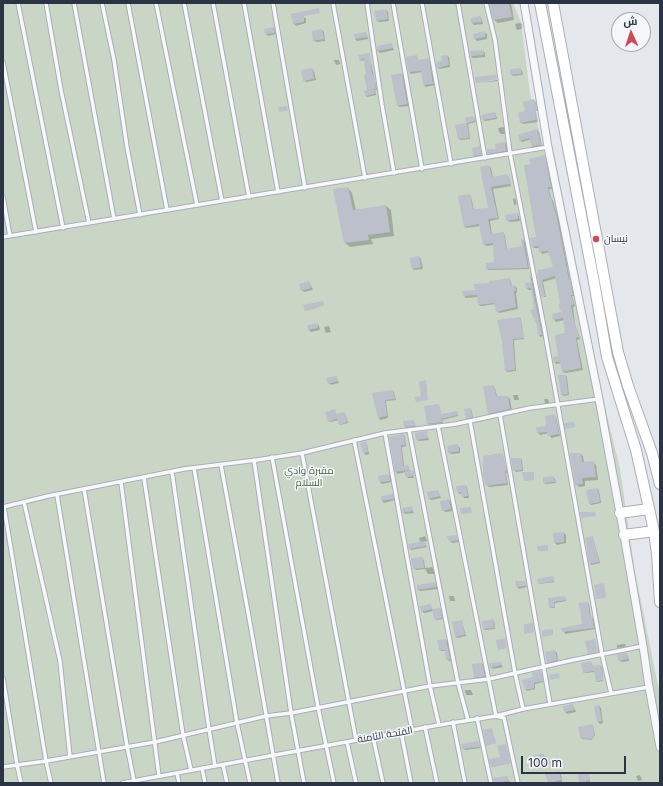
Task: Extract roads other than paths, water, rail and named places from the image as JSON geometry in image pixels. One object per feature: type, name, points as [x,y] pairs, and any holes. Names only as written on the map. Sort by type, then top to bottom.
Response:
[{"type":"main road","points":[[540,3],[607,357],[636,450],[654,531],[660,602]]},
{"type":"main road","points":[[553,3],[618,352],[630,392],[660,472]]},
{"type":"main road","points":[[619,396],[624,398],[629,395],[630,392]]},
{"type":"main road","points":[[628,424],[628,420],[633,416],[639,417]]},
{"type":"main road","points":[[652,453],[660,484]]},
{"type":"main road","points":[[620,513],[649,509]]},
{"type":"main road","points":[[624,535],[654,531]]},
{"type":"street","points":[[524,3],[548,147],[599,399],[620,513],[660,747]]},
{"type":"lane","points":[[18,3],[63,228]]},
{"type":"lane","points":[[46,3],[61,90],[89,223]]},
{"type":"lane","points":[[74,3],[114,219]]},
{"type":"lane","points":[[102,3],[114,60],[127,147],[140,215]]},
{"type":"lane","points":[[128,3],[167,210]]},
{"type":"lane","points":[[156,3],[197,206]]},
{"type":"lane","points":[[184,3],[222,201]]},
{"type":"lane","points":[[213,3],[249,197]]},
{"type":"lane","points":[[244,3],[278,192]]},
{"type":"lane","points":[[273,3],[305,188]]},
{"type":"lane","points":[[333,3],[365,178]]},
{"type":"lane","points":[[367,3],[394,173]]},
{"type":"lane","points":[[393,3],[422,168]]},
{"type":"lane","points":[[422,3],[451,164]]},
{"type":"lane","points":[[458,3],[484,158]]},
{"type":"lane","points":[[486,3],[496,40],[510,153],[558,404],[602,654],[611,693]]},
{"type":"lane","points":[[3,62],[36,232]]},
{"type":"lane","points":[[3,237],[548,147]]},
{"type":"lane","points":[[3,197],[10,236]]},
{"type":"lane","points":[[50,783],[4,507],[84,489],[194,468],[302,453],[385,433],[470,421],[558,404],[599,399]]},
{"type":"lane","points":[[507,413],[500,415],[550,704]]},
{"type":"lane","points":[[470,421],[515,673],[523,709]]},
{"type":"lane","points":[[438,426],[496,716],[504,718],[518,783]]},
{"type":"lane","points":[[409,430],[458,683],[468,720]]},
{"type":"lane","points":[[385,433],[430,686],[439,725]]},
{"type":"lane","points":[[354,440],[412,730]]},
{"type":"lane","points":[[302,453],[356,740]]},
{"type":"lane","points":[[272,457],[318,708],[334,783]]},
{"type":"lane","points":[[254,460],[291,713],[304,783]]},
{"type":"lane","points":[[220,465],[278,783]]},
{"type":"lane","points":[[194,468],[237,724],[250,783]]},
{"type":"lane","points":[[172,472],[215,766]]},
{"type":"lane","points":[[144,478],[183,735],[191,770]]},
{"type":"lane","points":[[121,482],[159,776]]},
{"type":"lane","points":[[84,489],[134,781]]},
{"type":"lane","points":[[57,495],[100,751],[104,783]]},
{"type":"lane","points":[[24,502],[60,661],[70,757]]},
{"type":"lane","points":[[3,767],[155,742],[266,716],[318,708],[404,690],[489,679],[643,646]]},
{"type":"lane","points":[[3,678],[21,783]]},
{"type":"lane","name":"الفتحة الثامنة","points":[[125,783],[425,727],[496,716],[523,709],[649,686]]},
{"type":"lane","points":[[477,718],[491,783]]},
{"type":"lane","points":[[453,722],[465,783]]},
{"type":"lane","points":[[425,727],[437,783]]},
{"type":"lane","points":[[401,732],[411,783]]},
{"type":"lane","points":[[373,737],[383,783]]},
{"type":"lane","points":[[347,742],[356,783]]},
{"type":"lane","points":[[223,765],[227,783]]},
{"type":"lane","points":[[202,768],[205,783]]},
{"type":"lane","points":[[177,773],[178,783]]},
{"type":"lane","points":[[150,778],[151,783]]},
{"type":"place","name":"نيسان","points":[[596,239]]},
{"type":"park label","name":"مقبرة وادي السلام","points":[[309,476]]}]
